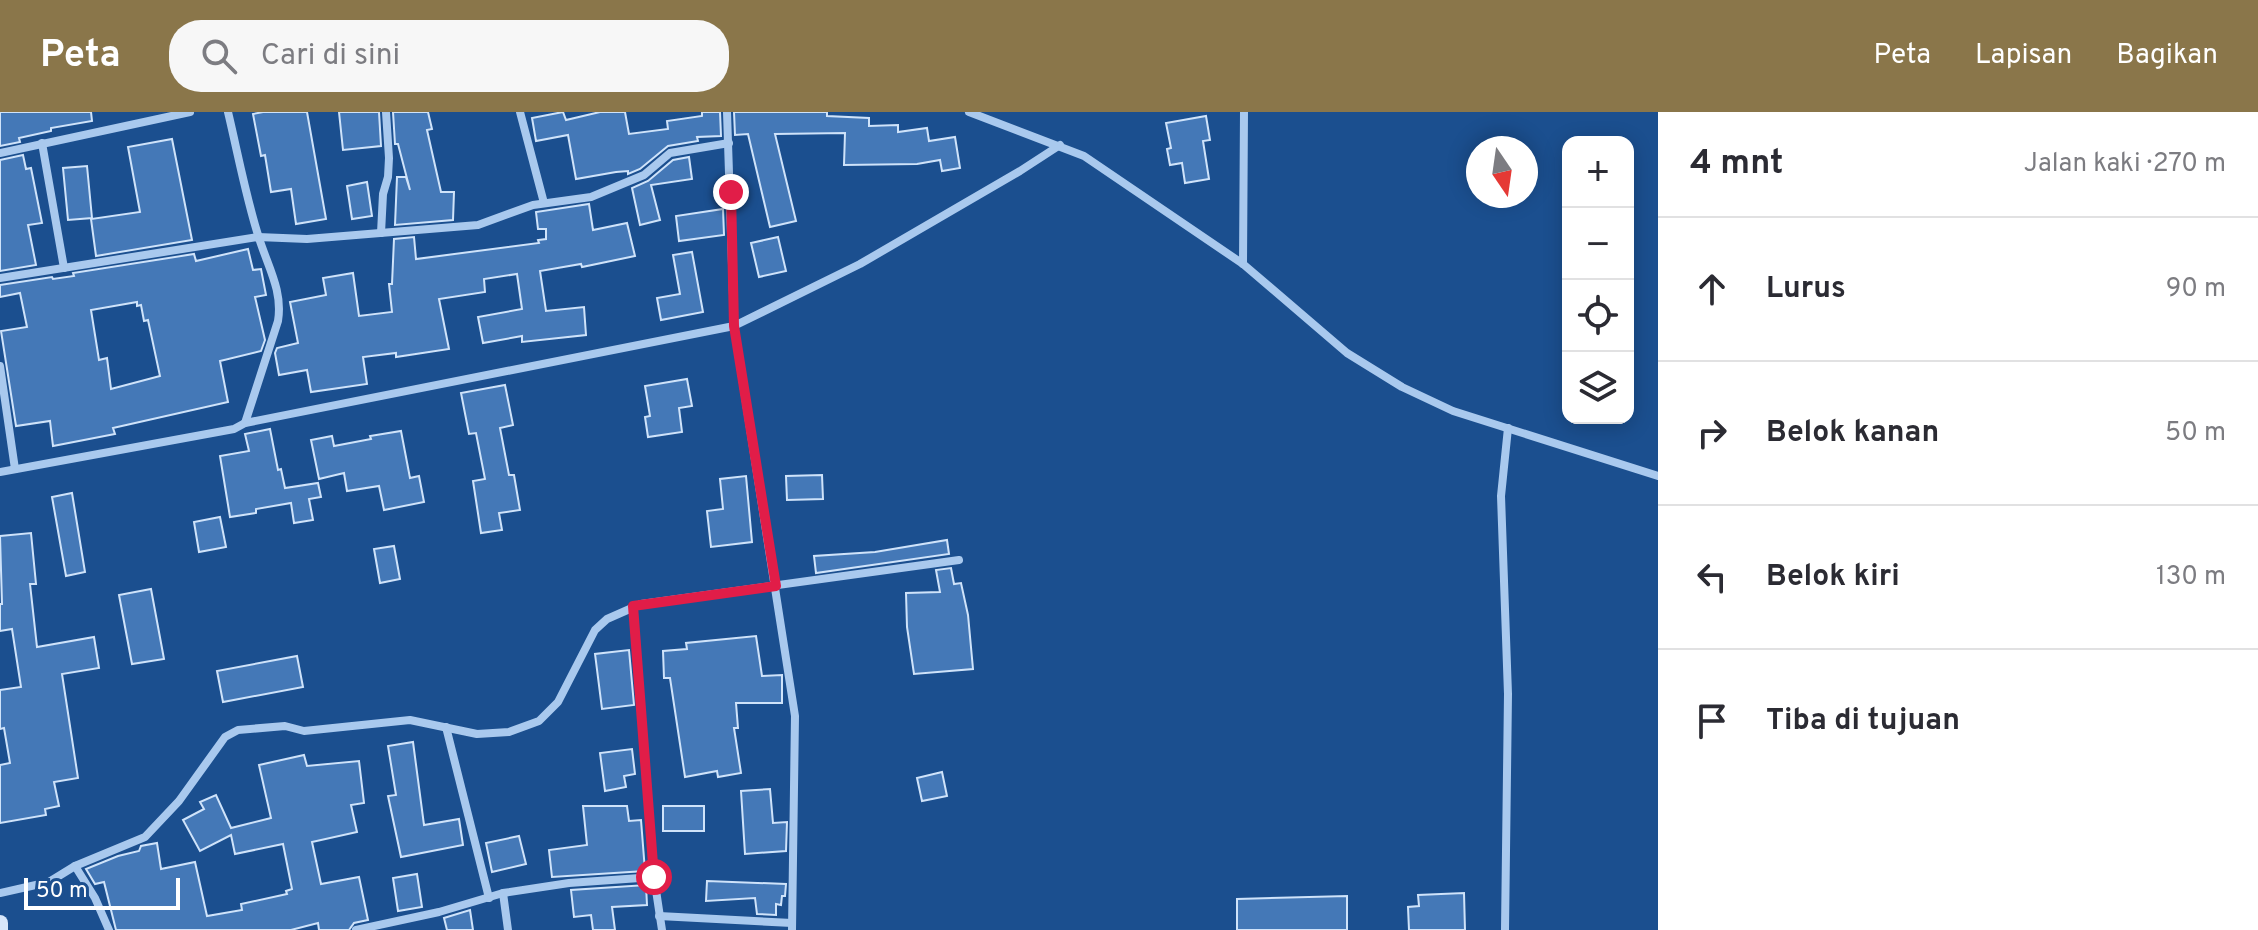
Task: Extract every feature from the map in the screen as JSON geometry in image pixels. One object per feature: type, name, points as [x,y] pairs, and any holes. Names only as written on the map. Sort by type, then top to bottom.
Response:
[{"type":"main road","points":[[0,923],[0,930]]},
{"type":"street","points":[[0,153],[190,112]]},
{"type":"street","points":[[228,112],[258,237],[277,284],[281,307],[245,423]]},
{"type":"street","points":[[381,233],[389,158],[386,112]]},
{"type":"street","points":[[520,112],[544,203]]},
{"type":"street","points":[[659,916],[792,926],[795,716],[734,326],[727,112]]},
{"type":"street","points":[[969,112],[1084,156],[1243,264],[1347,353],[1391,380],[1453,411],[1658,476]]},
{"type":"street","points":[[1243,264],[1244,112]]},
{"type":"street","points":[[42,143],[64,268]]},
{"type":"street","points":[[0,278],[258,237],[307,239],[478,225],[533,205],[591,197],[644,175],[670,153],[729,143]]},
{"type":"street","points":[[0,472],[234,429],[245,423],[734,326],[860,264],[1060,145]]},
{"type":"street","points":[[0,366],[15,469]]},
{"type":"street","points":[[1505,930],[1508,694],[1501,496],[1508,428]]},
{"type":"street","points":[[0,893],[49,882],[75,866],[145,837],[179,801],[225,737],[238,730],[285,726],[304,731],[410,720],[477,734],[509,732],[539,721],[558,702],[595,630],[607,619],[633,606],[959,560]]},
{"type":"street","points":[[633,606],[654,877],[662,930]]},
{"type":"street","points":[[446,727],[489,898]]},
{"type":"street","points":[[75,866],[95,898],[109,930]]},
{"type":"street","points":[[356,930],[503,893],[569,883],[654,877]]},
{"type":"street","points":[[503,893],[508,930]]},
{"type":"building","points":[[0,112],[91,112],[92,121],[51,128],[51,131],[19,138],[20,142],[0,146]]},
{"type":"building","points":[[307,112],[326,219],[296,224],[291,189],[271,192],[265,155],[261,156],[253,114]]},
{"type":"building","points":[[339,112],[379,112],[381,146],[343,150]]},
{"type":"building","points":[[393,112],[428,112],[432,129],[427,130],[441,192],[454,192],[453,220],[395,225],[397,177],[406,177],[410,190],[398,144],[395,144]]},
{"type":"building","points":[[563,112],[566,120],[600,112],[625,112],[629,134],[668,129],[667,121],[702,116],[702,112],[720,112],[721,136],[697,137],[698,141],[668,146],[640,169],[628,174],[628,171],[616,172],[576,179],[568,135],[536,141],[532,118]]},
{"type":"building","points":[[734,112],[827,112],[827,116],[869,118],[869,126],[898,125],[898,132],[927,128],[929,141],[955,137],[960,168],[942,171],[940,160],[917,164],[844,165],[845,133],[775,134],[796,221],[770,227],[748,134],[735,135]]},
{"type":"building","points":[[1206,116],[1210,140],[1203,141],[1209,179],[1185,183],[1182,163],[1170,165],[1167,149],[1171,148],[1166,123]]},
{"type":"building","points":[[172,139],[192,240],[96,256],[91,219],[140,212],[128,147]]},
{"type":"building","points":[[23,155],[26,169],[31,168],[42,223],[28,225],[36,265],[0,271],[0,160]]},
{"type":"building","points":[[689,157],[692,179],[651,185],[660,220],[640,225],[632,188],[648,181],[673,160]]},
{"type":"building","points":[[87,166],[92,218],[68,220],[63,168]]},
{"type":"building","points":[[367,182],[372,216],[352,219],[347,186]]},
{"type":"building","points":[[589,204],[593,230],[627,223],[635,256],[582,267],[581,264],[540,271],[546,311],[584,307],[586,335],[522,342],[522,336],[483,343],[478,317],[522,309],[517,274],[484,279],[485,292],[439,299],[449,349],[396,357],[396,353],[363,357],[367,384],[311,392],[307,370],[279,375],[277,348],[298,343],[290,302],[326,295],[323,278],[353,273],[359,316],[392,312],[389,284],[392,284],[394,239],[414,237],[416,259],[539,243],[538,240],[546,239],[546,229],[538,229],[536,212]]},
{"type":"building","points":[[723,209],[724,235],[679,241],[676,216]]},
{"type":"building","points":[[778,237],[786,271],[759,277],[751,243]]},
{"type":"building","points":[[248,249],[253,270],[261,269],[266,295],[255,297],[265,340],[261,351],[220,361],[228,402],[113,428],[115,434],[53,446],[50,421],[16,426],[1,331],[27,327],[20,293],[0,297],[0,285],[74,276],[73,273],[194,254],[196,261]],"holes":[[[137,302],[137,306],[141,305],[144,321],[148,320],[160,376],[111,389],[107,358],[99,360],[91,310]]]},
{"type":"building","points":[[692,252],[703,312],[661,320],[657,298],[680,294],[673,255]]},
{"type":"building","points":[[687,379],[692,406],[679,408],[682,432],[648,437],[645,417],[650,416],[645,386]]},
{"type":"building","points":[[505,385],[513,425],[500,428],[509,475],[514,475],[520,510],[499,513],[502,530],[481,533],[473,481],[485,479],[476,433],[469,434],[461,393]]},
{"type":"building","points":[[270,429],[285,488],[318,483],[321,497],[309,499],[313,520],[294,523],[291,503],[230,517],[220,456],[249,451],[245,434]]},
{"type":"building","points":[[401,431],[410,478],[419,476],[424,502],[384,510],[379,486],[347,491],[344,473],[319,479],[311,440],[332,436],[334,446]]},
{"type":"building","points":[[822,475],[823,499],[787,500],[786,476]]},
{"type":"building","points":[[746,476],[752,542],[711,547],[707,511],[723,509],[720,479]]},
{"type":"building","points":[[72,493],[85,572],[66,576],[52,497]]},
{"type":"building","points":[[220,517],[226,547],[199,552],[194,522]]},
{"type":"building","points":[[31,533],[36,584],[30,584],[37,647],[94,637],[99,668],[62,674],[78,778],[54,782],[59,806],[45,809],[46,815],[0,823],[0,765],[10,763],[4,728],[0,729],[0,690],[21,687],[12,629],[0,631],[0,536]]},
{"type":"building","points":[[947,540],[949,554],[816,573],[814,556],[875,552]]},
{"type":"building","points":[[394,546],[400,579],[380,583],[374,549]]},
{"type":"building","points":[[951,568],[954,584],[961,583],[968,615],[973,669],[914,674],[906,593],[940,592],[936,570]]},
{"type":"building","points":[[151,589],[164,659],[132,664],[119,595]]},
{"type":"building","points":[[756,636],[762,676],[782,675],[782,703],[736,703],[738,728],[734,728],[741,773],[718,777],[717,771],[685,777],[670,678],[664,678],[663,651],[687,649],[686,643]]},
{"type":"building","points":[[629,650],[634,705],[602,709],[595,654]]},
{"type":"building","points":[[297,656],[303,687],[223,702],[217,671]]},
{"type":"building","points":[[413,742],[424,825],[459,819],[463,845],[401,857],[388,796],[396,795],[388,746]]},
{"type":"building","points":[[632,749],[635,774],[624,776],[626,787],[605,791],[600,753]]},
{"type":"building","points":[[304,755],[307,766],[359,761],[364,803],[351,805],[357,832],[312,842],[321,884],[359,877],[368,920],[354,923],[349,930],[319,930],[318,923],[291,930],[116,930],[104,882],[95,884],[86,869],[139,851],[141,846],[157,843],[161,869],[195,862],[207,916],[242,910],[241,904],[287,894],[286,891],[292,889],[283,844],[235,854],[231,835],[200,851],[183,820],[204,809],[200,802],[216,795],[231,828],[271,818],[259,765]]},
{"type":"building","points":[[942,772],[947,796],[922,801],[917,778]]},
{"type":"building","points":[[770,789],[773,823],[787,822],[786,851],[745,854],[741,791]]},
{"type":"building","points":[[583,806],[627,806],[629,821],[641,820],[645,871],[552,877],[549,850],[587,845]]},
{"type":"building","points":[[663,806],[704,806],[704,831],[663,831]]},
{"type":"building","points":[[519,836],[526,864],[492,872],[486,843]]},
{"type":"building","points":[[417,874],[422,907],[398,911],[393,878]]},
{"type":"building","points":[[707,881],[786,884],[785,896],[782,896],[781,905],[776,904],[776,915],[757,914],[755,898],[706,901]]},
{"type":"building","points":[[646,885],[647,905],[612,907],[615,930],[593,930],[591,915],[574,917],[571,890]]},
{"type":"building","points":[[1464,893],[1465,930],[1409,930],[1408,907],[1419,906],[1418,895]]},
{"type":"building","points":[[1347,896],[1347,930],[1237,930],[1237,899]]},
{"type":"building","points":[[470,910],[473,930],[447,930],[444,918]]},
{"type":"route","points":[[654,877],[633,606],[776,586],[734,326],[731,192]]}]
